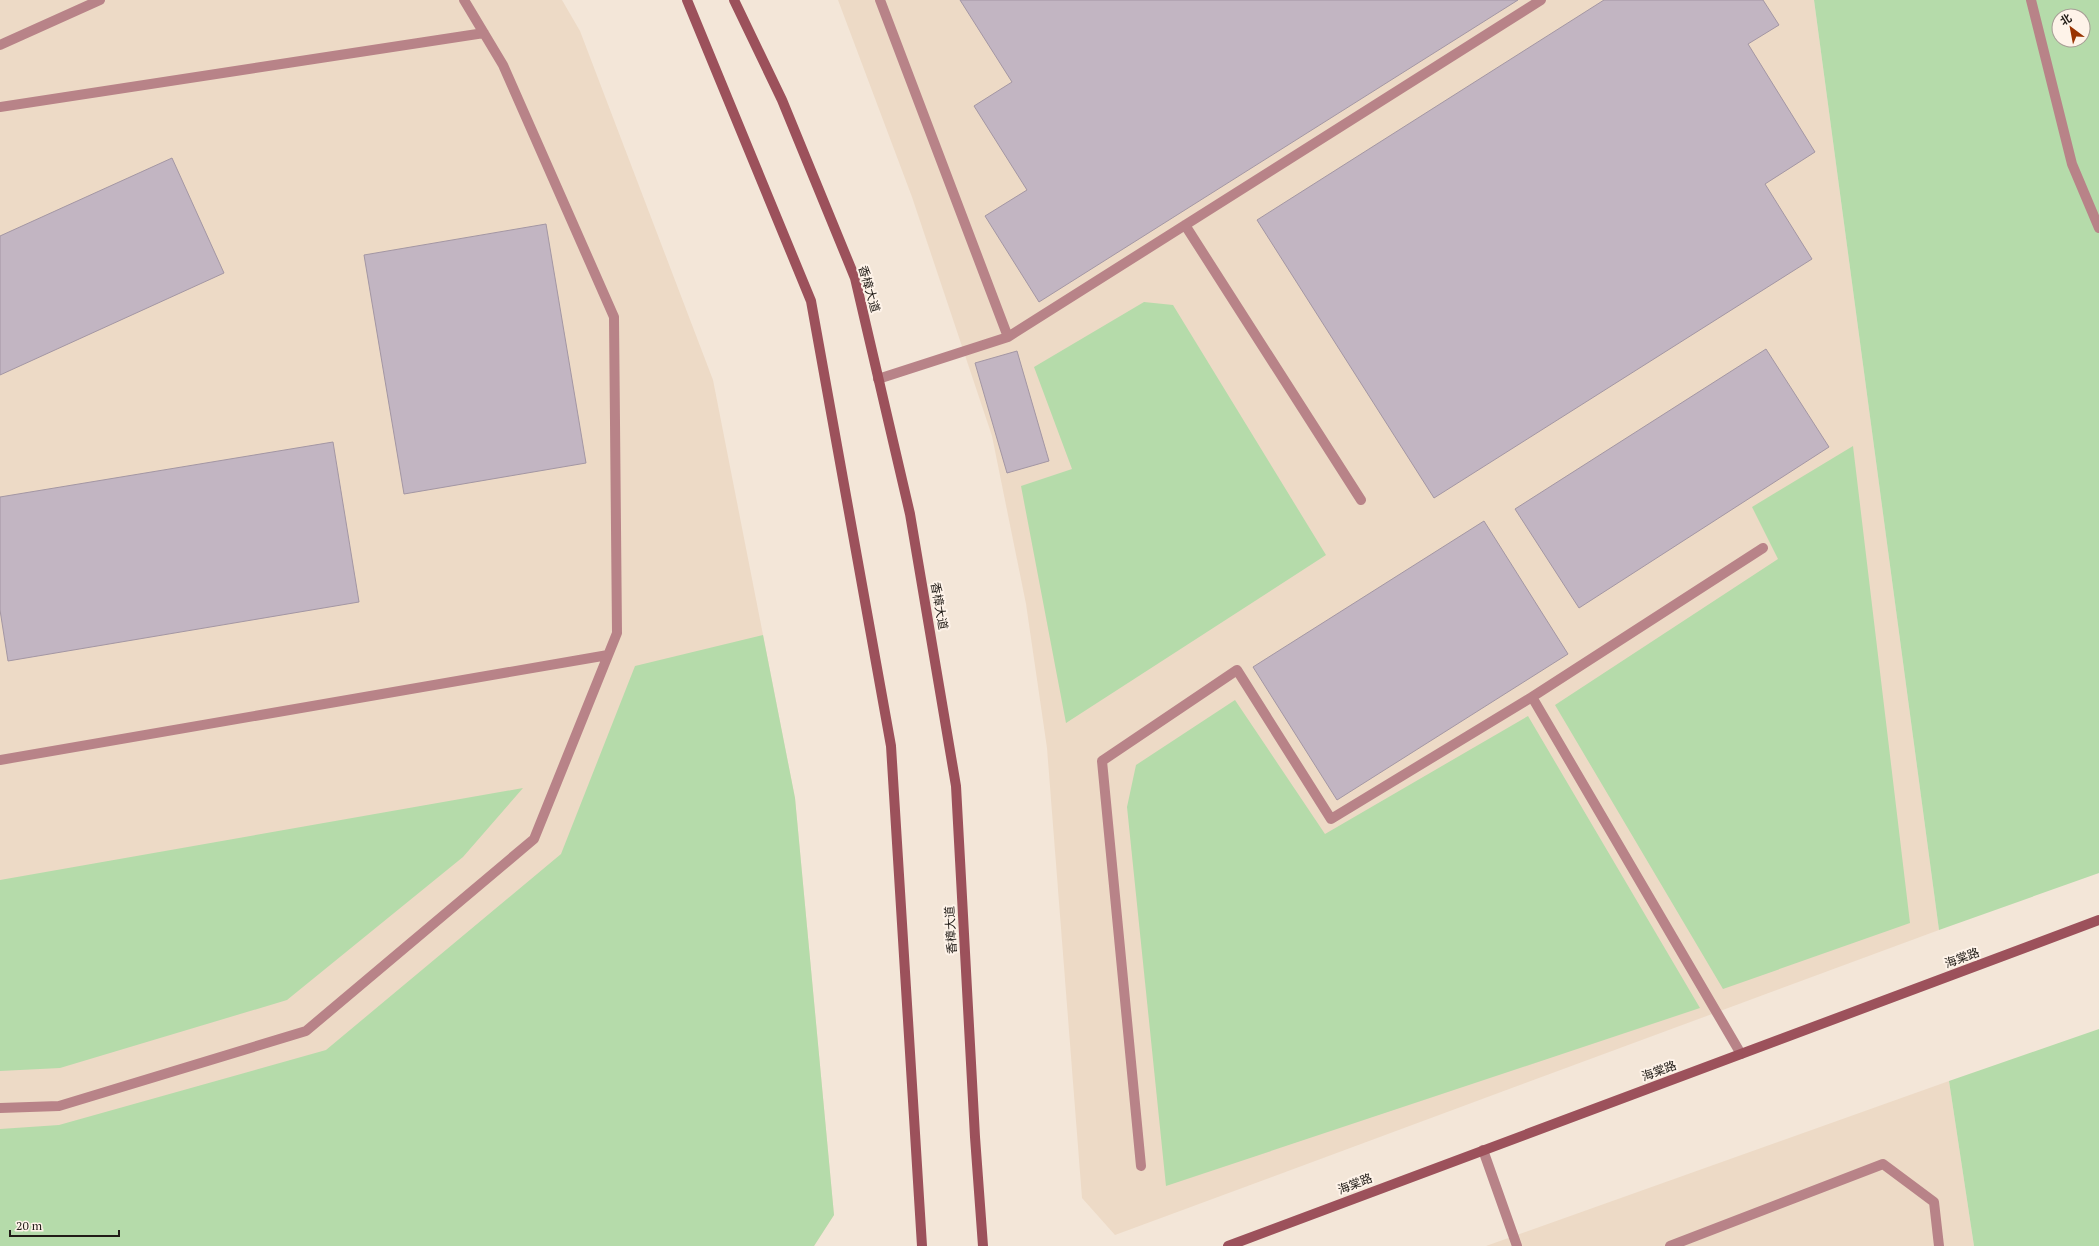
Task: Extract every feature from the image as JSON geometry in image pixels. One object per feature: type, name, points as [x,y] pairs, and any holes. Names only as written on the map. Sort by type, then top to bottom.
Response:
[{"type":"main road","points":[[687,0],[811,301],[891,746],[922,1246]]},
{"type":"main road","name":"香樟大道","points":[[734,0],[782,100],[854,278],[910,514],[956,786],[974,1129],[983,1246]]},
{"type":"main road","name":"海棠路","points":[[1228,1246],[2099,920]]},
{"type":"lane","points":[[0,44],[100,0]]},
{"type":"lane","points":[[0,1108],[58,1106],[306,1032],[534,838],[617,633],[614,317],[503,65],[464,0]]},
{"type":"lane","points":[[880,0],[1008,337]]},
{"type":"lane","points":[[878,379],[1008,337],[1541,0]]},
{"type":"lane","points":[[2031,0],[2072,164],[2099,228]]},
{"type":"lane","points":[[0,107],[484,33]]},
{"type":"lane","points":[[1185,225],[1361,500]]},
{"type":"lane","points":[[1141,1166],[1102,761],[1237,670],[1331,819],[1532,697],[1763,548]]},
{"type":"lane","points":[[0,760],[608,655]]},
{"type":"lane","points":[[1532,697],[1741,1054]]},
{"type":"lane","points":[[1483,1150],[1517,1246]]},
{"type":"lane","points":[[1670,1246],[1883,1164],[1934,1202],[1939,1246]]},
{"type":"shaded area","points":[[0,0],[562,0],[580,31],[713,380],[795,798],[834,1215],[814,1246],[0,1246]]},
{"type":"shaded area","points":[[838,0],[1814,0],[1939,930],[1115,1235],[1082,1198],[1047,748],[1026,604],[992,436],[912,197]]},
{"type":"shaded area","points":[[1949,1081],[1974,1246],[1486,1246]]},
{"type":"green space","points":[[1814,0],[2099,0],[2099,873],[1939,930]]},
{"type":"green space","points":[[1144,302],[1173,305],[1326,555],[1066,723],[1021,486],[1072,469],[1034,367]]},
{"type":"green space","points":[[1853,446],[1910,923],[1723,989],[1555,705],[1778,559],[1752,507]]},
{"type":"green space","points":[[763,635],[795,798],[834,1215],[814,1246],[0,1246],[0,1129],[59,1125],[326,1050],[561,854],[635,666]]},
{"type":"green space","points":[[1235,700],[1325,834],[1528,716],[1700,1008],[1166,1186],[1127,807],[1136,765]]},
{"type":"green space","points":[[523,788],[463,857],[287,1000],[60,1068],[0,1071],[0,880]]},
{"type":"green space","points":[[2099,1029],[2099,1246],[1974,1246],[1949,1081]]},
{"type":"building","points":[[960,0],[1518,0],[1039,302],[985,216],[1027,190],[974,106],[1012,82]]},
{"type":"building","points":[[1604,0],[1763,0],[1779,25],[1748,44],[1815,152],[1765,184],[1812,259],[1434,498],[1257,220]]},
{"type":"building","points":[[172,158],[224,273],[0,375],[0,236]]},
{"type":"building","points":[[546,224],[586,463],[404,494],[364,255]]},
{"type":"building","points":[[1766,349],[1829,447],[1579,608],[1515,509]]},
{"type":"building","points":[[1017,351],[1049,461],[1007,473],[975,363]]},
{"type":"building","points":[[333,442],[359,602],[8,661],[0,610],[0,497]]},
{"type":"building","points":[[1484,521],[1568,654],[1337,800],[1253,667]]}]
